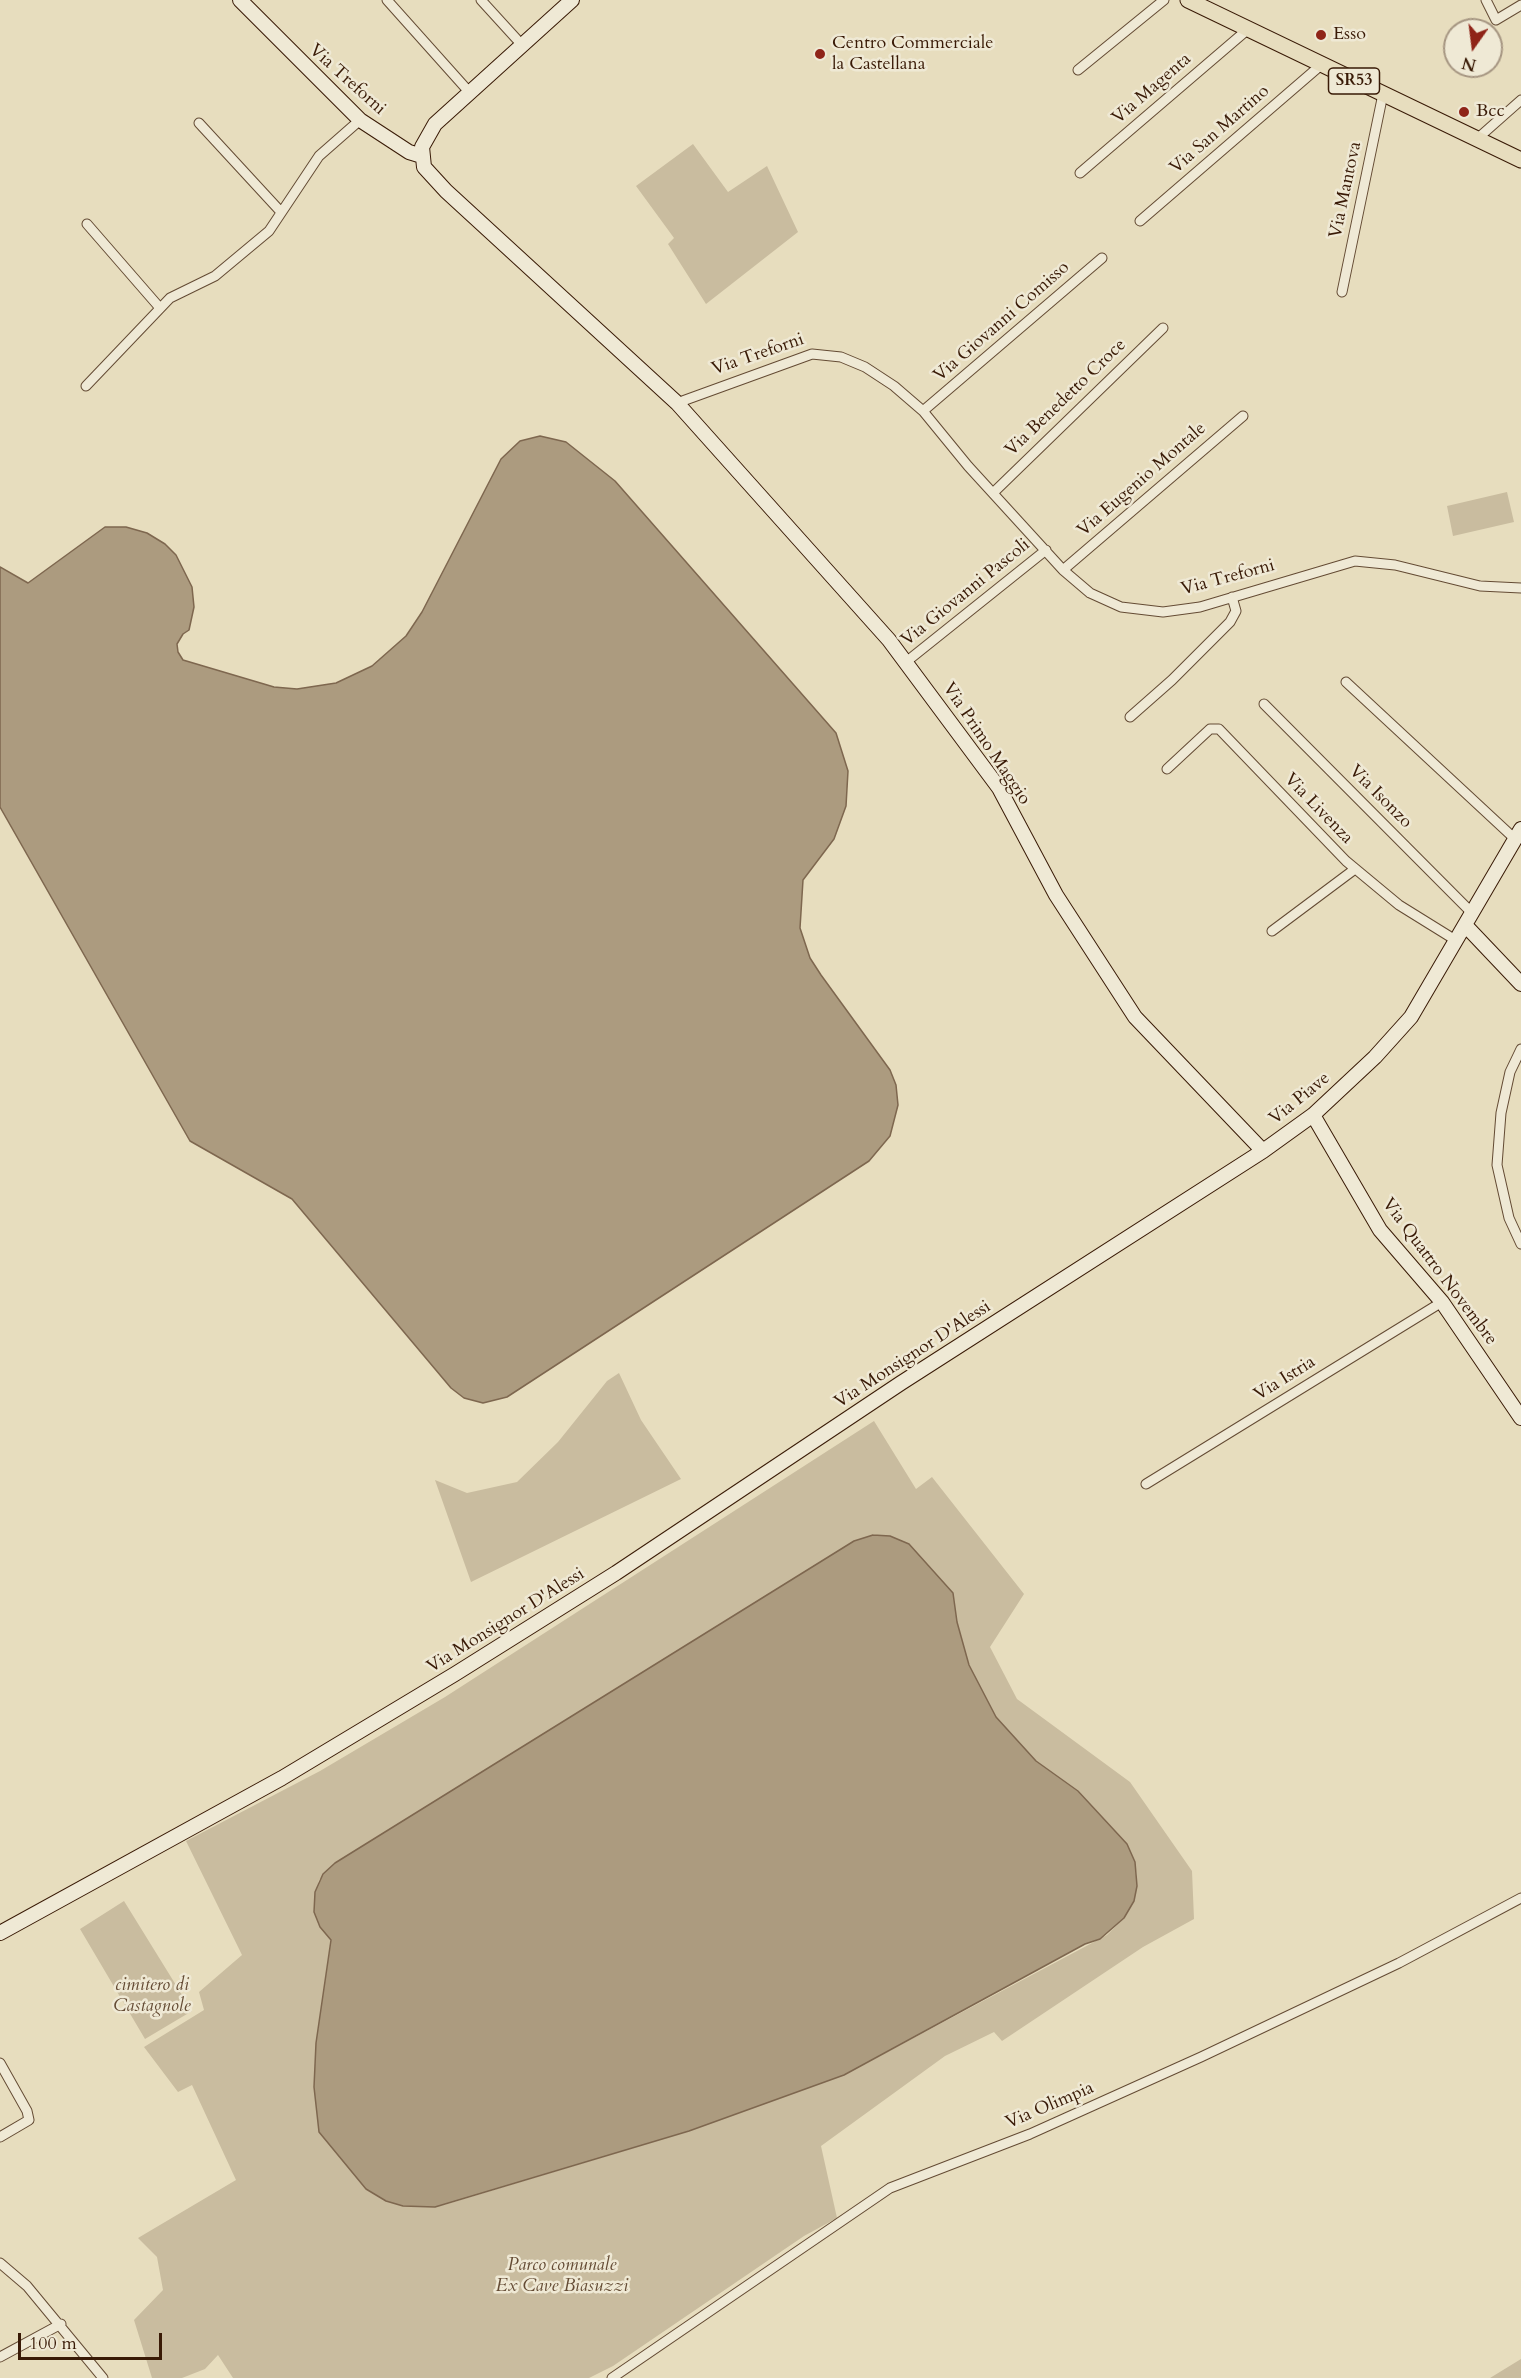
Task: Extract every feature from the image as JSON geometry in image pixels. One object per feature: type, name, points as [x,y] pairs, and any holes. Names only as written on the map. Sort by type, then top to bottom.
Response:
[{"type":"main road","name":"Via Treforni","points":[[240,0],[360,120],[409,152],[422,156]]},
{"type":"main road","points":[[572,0],[471,94],[435,124],[424,141],[422,156],[424,167],[439,184],[677,403]]},
{"type":"main road","name":"SR53","points":[[1188,0],[1246,30],[1521,160]]},
{"type":"main road","name":"Via Primo Maggio","points":[[677,403],[906,662],[999,788],[1056,895],[1129,1008],[1263,1151]]},
{"type":"main road","name":"Via Piave","points":[[1014,1310],[1263,1151],[1313,1115],[1375,1057],[1411,1017],[1470,920],[1518,834]]},
{"type":"main road","points":[[1470,920],[1521,984]]},
{"type":"main road","name":"Via Quattro Novembre","points":[[1313,1115],[1380,1230],[1442,1302],[1521,1418]]},
{"type":"main road","name":"Via Monsignor D'Alessi","points":[[0,1933],[282,1778],[455,1674],[616,1573],[1014,1310]]},
{"type":"street","points":[[387,0],[471,94]]},
{"type":"street","points":[[481,0],[522,45]]},
{"type":"street","points":[[1078,70],[1164,0]]},
{"type":"street","points":[[1486,0],[1496,20],[1521,5]]},
{"type":"street","name":"Via Magenta","points":[[1080,173],[1246,30]]},
{"type":"street","name":"Via San Martino","points":[[1140,220],[1321,65]]},
{"type":"street","name":"Via Mantova","points":[[1342,292],[1383,94]]},
{"type":"street","points":[[1477,139],[1521,100]]},
{"type":"street","points":[[86,386],[170,298],[222,270],[269,231],[319,156],[360,120]]},
{"type":"street","points":[[199,123],[282,212]]},
{"type":"street","points":[[87,224],[160,308]]},
{"type":"street","name":"Via Giovanni Comisso","points":[[923,411],[1102,258]]},
{"type":"street","name":"Via Benedetto Croce","points":[[993,492],[1163,328]]},
{"type":"street","name":"Via Treforni","points":[[677,403],[799,357],[823,354],[841,357],[865,367],[894,386],[923,411],[1063,570],[1102,600],[1141,611],[1182,610],[1355,561],[1395,565],[1480,586],[1521,588]]},
{"type":"street","name":"Via Eugenio Montale","points":[[1063,570],[1243,416]]},
{"type":"street","name":"Via Giovanni Pascoli","points":[[906,662],[1046,550]]},
{"type":"street","points":[[1130,717],[1172,680],[1230,622],[1236,611],[1232,597]]},
{"type":"street","points":[[1346,682],[1518,834]]},
{"type":"street","name":"Via Isonzo","points":[[1263,704],[1470,920]]},
{"type":"street","name":"Via Livenza","points":[[1167,769],[1210,729],[1219,729],[1355,869],[1399,905],[1457,941]]},
{"type":"street","points":[[1272,931],[1355,869]]},
{"type":"street","points":[[1521,1049],[1510,1072],[1501,1113],[1497,1165],[1509,1218],[1521,1244]]},
{"type":"street","name":"Via Istria","points":[[1146,1485],[1442,1302]]},
{"type":"street","name":"Via Olimpia","points":[[612,2378],[890,2188],[1030,2134],[1201,2057],[1399,1963],[1521,1898]]},
{"type":"street","points":[[0,2063],[27,2110],[29,2120],[0,2137]]},
{"type":"street","points":[[0,2263],[27,2286],[104,2378]]},
{"type":"street","points":[[0,2357],[61,2324]]},
{"type":"green space","points":[[693,144],[728,192],[767,166],[798,232],[706,304],[668,244],[674,238],[636,186]]},
{"type":"green space","points":[[1507,492],[1514,522],[1453,536],[1447,506]]},
{"type":"green space","points":[[619,1373],[641,1420],[681,1479],[471,1582],[435,1480],[467,1493],[517,1482],[558,1442],[607,1381]]},
{"type":"green space","name":"Parco comunale Ex Cave Biasuzzi","points":[[874,1421],[916,1489],[932,1477],[1024,1594],[990,1647],[1017,1699],[1130,1782],[1192,1871],[1194,1919],[1143,1947],[1002,2041],[994,2032],[945,2056],[821,2146],[837,2218],[804,2236],[613,2366],[589,2378],[233,2378],[218,2355],[205,2369],[182,2378],[152,2378],[134,2320],[163,2290],[157,2257],[138,2238],[236,2180],[192,2085],[178,2092],[144,2047],[204,2010],[199,1992],[242,1955],[186,1841],[320,1771],[445,1697]],"holes":[[[873,1535],[890,1536],[909,1544],[953,1593],[957,1622],[969,1665],[996,1717],[1036,1761],[1079,1791],[1127,1844],[1135,1862],[1137,1878],[1134,1901],[1124,1918],[1107,1935],[844,2075],[689,2131],[444,2205],[412,2207],[386,2201],[314,2087],[316,2043],[331,1939],[320,1927],[314,1912],[314,1899],[319,1880],[333,1865],[854,1541]]]},
{"type":"green space","name":"cimitero di Castagnole","points":[[124,1901],[192,2011],[145,2039],[80,1929]]},
{"type":"green space","points":[[1521,2359],[1521,2378],[1490,2378]]},
{"type":"shaded area","points":[[540,436],[566,442],[615,481],[836,733],[848,771],[846,806],[834,839],[803,880],[800,928],[810,958],[890,1070],[896,1085],[898,1105],[890,1136],[869,1161],[507,1397],[483,1403],[464,1398],[451,1388],[292,1199],[190,1141],[0,807],[0,567],[28,583],[105,527],[126,527],[147,533],[165,544],[176,555],[192,587],[194,607],[189,630],[183,634],[177,644],[178,652],[183,660],[274,687],[297,689],[336,683],[372,666],[406,636],[422,612],[501,459],[520,441]]},
{"type":"shaded area","points":[[873,1535],[890,1536],[909,1544],[953,1593],[957,1622],[969,1665],[996,1717],[1036,1761],[1078,1791],[1127,1844],[1135,1862],[1137,1886],[1134,1901],[1124,1918],[1100,1939],[1085,1944],[844,2075],[689,2131],[435,2207],[403,2206],[386,2201],[366,2189],[319,2132],[314,2087],[316,2043],[331,1940],[320,1927],[314,1912],[315,1892],[323,1874],[335,1863],[854,1541]]},
{"type":"place","name":"Esso","points":[[1321,35]]},
{"type":"place","name":"Centro Commerciale la Castellana","points":[[820,54]]},
{"type":"place","name":"Bcc","points":[[1464,112]]}]
